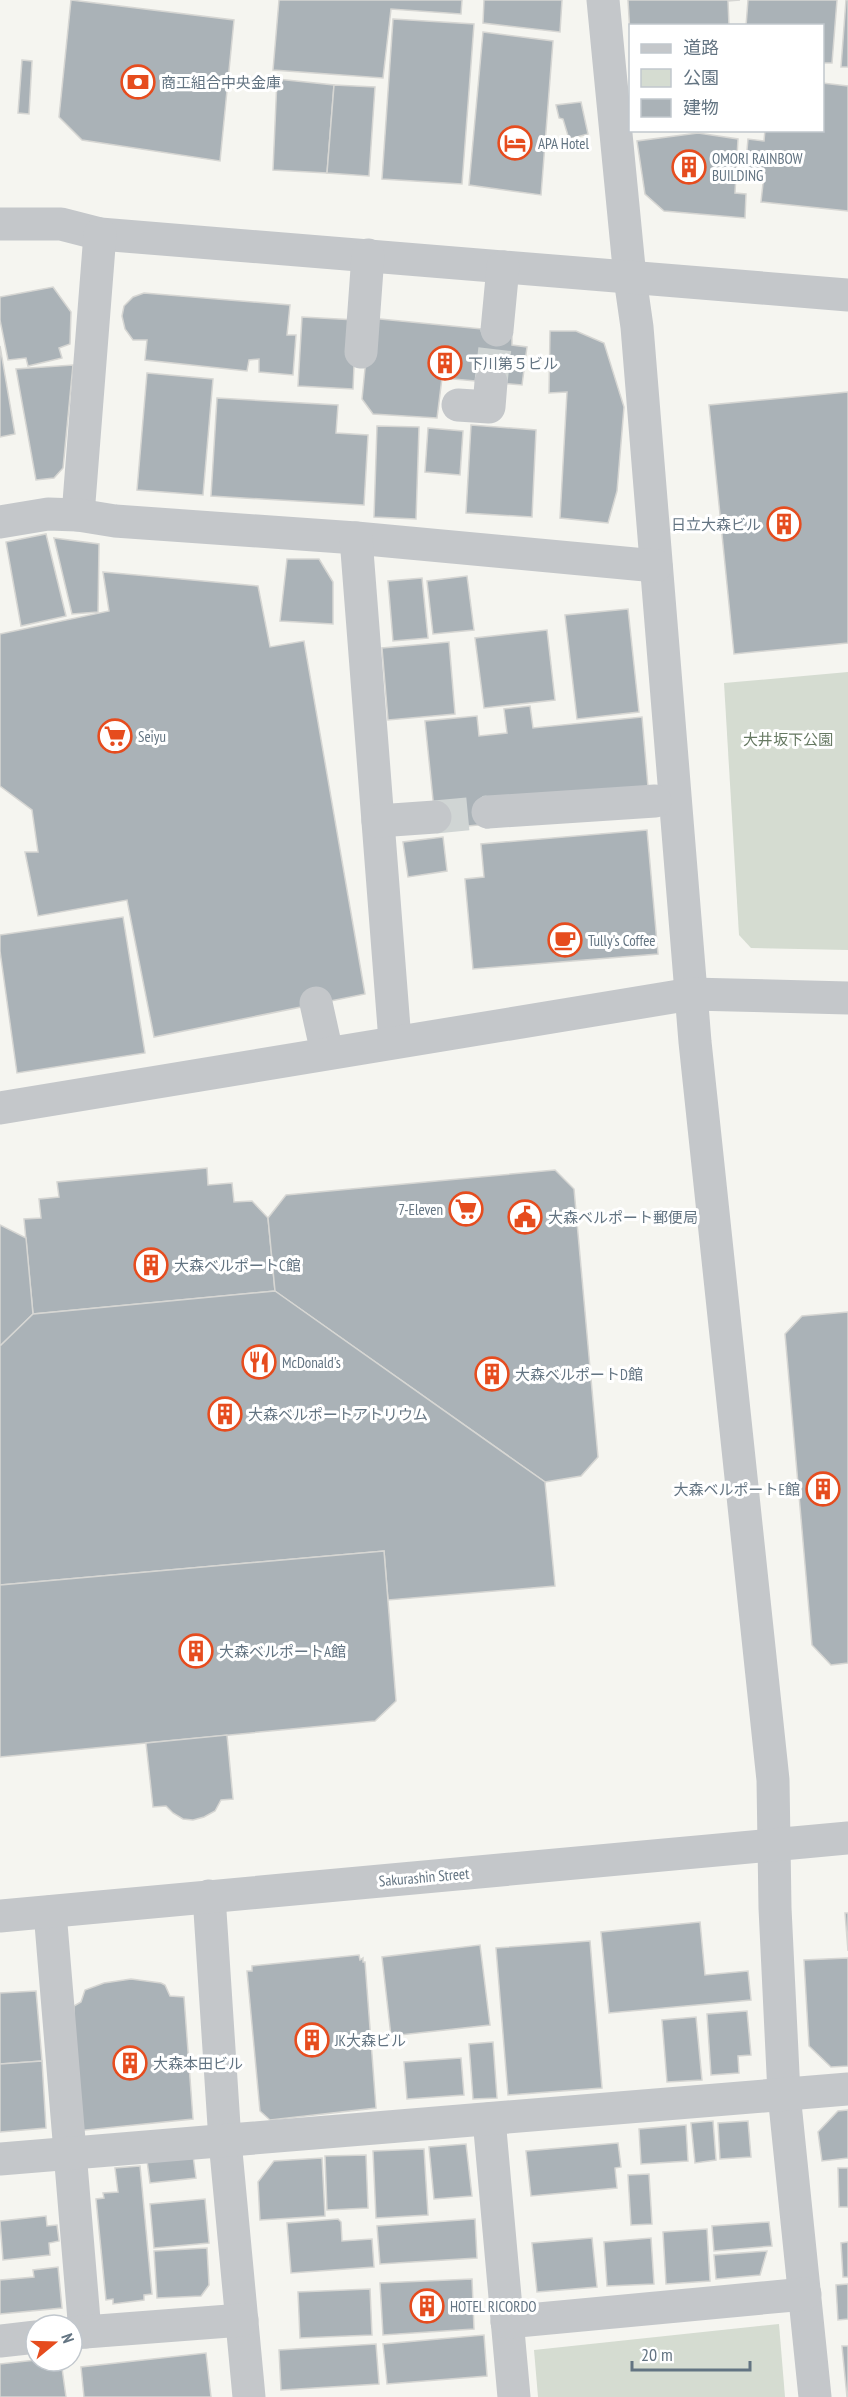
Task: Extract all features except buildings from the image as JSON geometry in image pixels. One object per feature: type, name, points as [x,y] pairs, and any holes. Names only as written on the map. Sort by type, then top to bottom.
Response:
[{"type":"street","points":[[603,0],[630,278],[637,327],[691,994],[773,1780],[784,2094],[815,2397]]},
{"type":"street","points":[[0,224],[62,224],[100,234],[848,295]]},
{"type":"street","points":[[78,515],[100,234]]},
{"type":"street","points":[[361,352],[368,255]]},
{"type":"street","points":[[497,330],[503,267]]},
{"type":"street","points":[[458,405],[489,407],[491,382]]},
{"type":"street","points":[[0,522],[48,514],[78,515],[115,521],[356,538],[656,566]]},
{"type":"street","points":[[356,538],[395,1041]]},
{"type":"street","points":[[488,812],[655,801]]},
{"type":"street","points":[[378,821],[435,817]]},
{"type":"street","points":[[0,1108],[395,1041],[691,994],[848,998]]},
{"type":"street","points":[[316,1003],[327,1053]]},
{"type":"street","name":"Sakurashin Street","points":[[0,1916],[848,1838]]},
{"type":"street","points":[[209,1896],[225,2141],[249,2397]]},
{"type":"street","points":[[50,1912],[70,2154],[77,2313]]},
{"type":"street","points":[[0,2159],[848,2089]]},
{"type":"street","points":[[489,2119],[514,2397]]},
{"type":"street","points":[[507,2322],[805,2294]]},
{"type":"street","points":[[84,2332],[242,2320]]},
{"type":"street","points":[[0,2341],[24,2338]]},
{"type":"green space","name":"大井坂下公園","points":[[848,672],[848,950],[751,948],[739,935],[724,683]]},
{"type":"green space","points":[[779,2324],[785,2397],[538,2397],[534,2350]]},
{"type":"tunnel","points":[[491,382],[497,330]]},
{"type":"tunnel","points":[[435,817],[488,812]]},
{"type":"place","name":"商工組合中央金庫","points":[[138,82]]},
{"type":"place","name":"APA Hotel","points":[[515,143]]},
{"type":"place","name":"OMORI RAINBOW BUILDING","points":[[689,167]]},
{"type":"place","name":"下川第５ビル","points":[[445,363]]},
{"type":"place","name":"日立大森ビル","points":[[784,524]]},
{"type":"place","name":"Seiyu","points":[[115,736]]},
{"type":"place","name":"Tully's Coffee","points":[[565,940]]},
{"type":"place","name":"7-Eleven","points":[[466,1209]]},
{"type":"place","name":"大森ベルポート郵便局","points":[[525,1217]]},
{"type":"place","name":"大森ベルポートC館","points":[[151,1265]]},
{"type":"place","name":"McDonald's","points":[[259,1362]]},
{"type":"place","name":"大森ベルポートD館","points":[[492,1374]]},
{"type":"place","name":"大森ベルポートアトリウム","points":[[225,1414]]},
{"type":"place","name":"大森ベルポートE館","points":[[823,1489]]},
{"type":"place","name":"大森ベルポートA館","points":[[196,1651]]},
{"type":"place","name":"JK大森ビル","points":[[312,2040]]},
{"type":"place","name":"大森本田ビル","points":[[130,2063]]},
{"type":"place","name":"HOTEL RICORDO","points":[[427,2306]]}]
